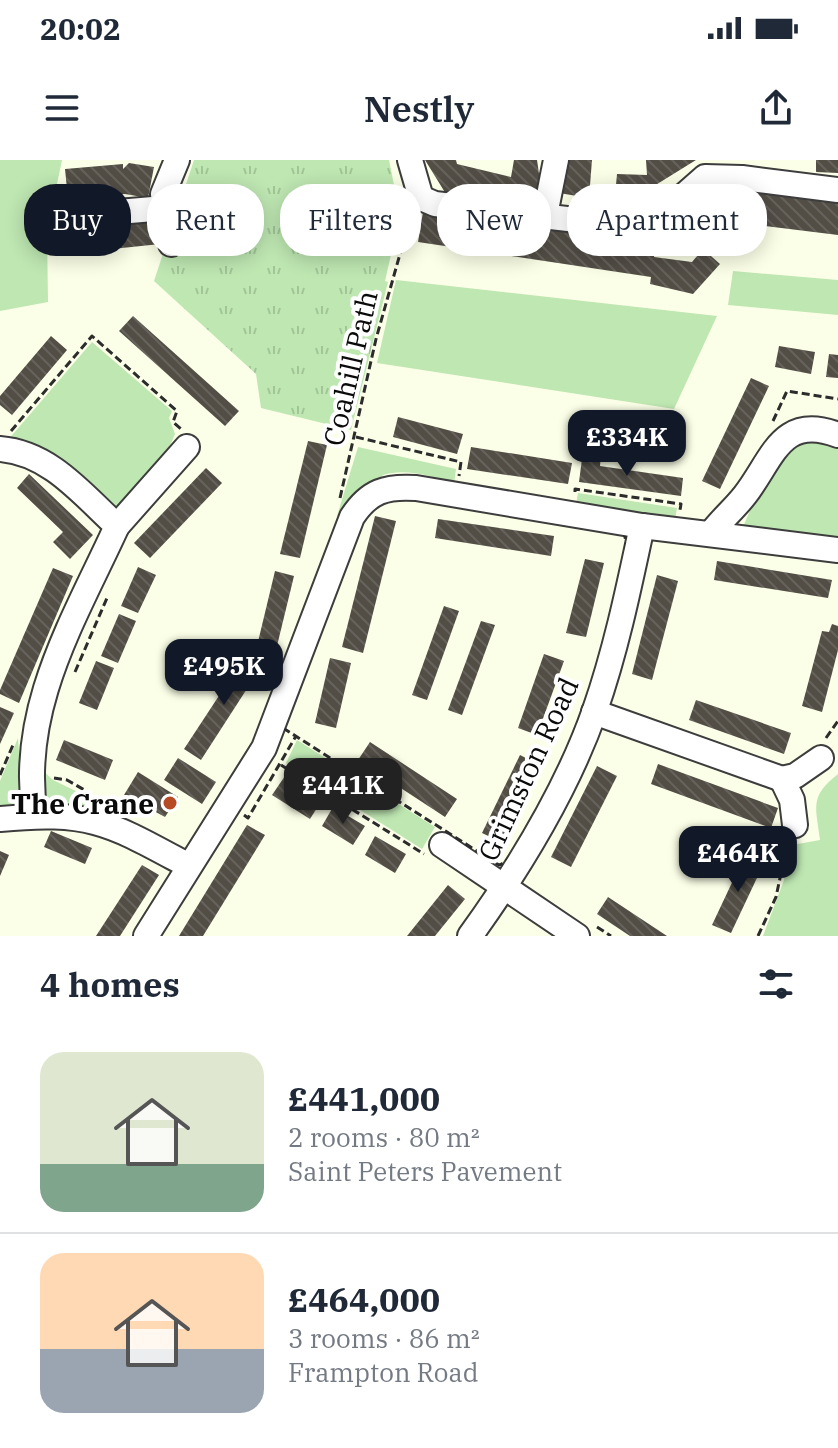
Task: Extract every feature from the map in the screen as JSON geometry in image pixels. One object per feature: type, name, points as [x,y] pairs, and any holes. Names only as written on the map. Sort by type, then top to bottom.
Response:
[{"type":"street","points":[[167,184],[177,160]]},
{"type":"street","points":[[410,160],[417,184]]},
{"type":"street","points":[[551,185],[556,160]]},
{"type":"street","points":[[551,216],[647,228],[705,177],[743,169],[838,190]]},
{"type":"street","points":[[421,198],[437,204]]},
{"type":"street","points":[[712,532],[745,496],[784,439],[811,428],[838,435]]},
{"type":"street","points":[[35,816],[31,775],[35,721],[66,637],[117,526],[185,439]]},
{"type":"street","points":[[2,445],[35,456],[53,467],[117,526]]},
{"type":"street","points":[[146,936],[264,748],[278,719],[352,517],[367,497],[395,487],[416,488],[642,526],[712,532],[838,550]]},
{"type":"street","name":"Grimston Road","points":[[470,936],[505,888],[560,787],[594,712],[621,620],[642,526]]},
{"type":"street","points":[[594,712],[782,779],[795,776],[820,752]]},
{"type":"street","points":[[782,779],[792,800],[791,830]]},
{"type":"street","points":[[0,819],[79,816],[109,823],[189,866]]},
{"type":"street","points":[[437,852],[587,932]]},
{"type":"path","name":"Coahill Path","points":[[337,508],[398,256]]},
{"type":"path","points":[[2,445],[92,336],[177,411],[173,422],[185,439]]},
{"type":"path","points":[[768,431],[787,391],[838,399]]},
{"type":"path","points":[[356,437],[461,462],[458,481]]},
{"type":"path","points":[[573,498],[575,489],[681,504],[679,517]]},
{"type":"path","points":[[410,497],[579,522],[622,530],[626,535],[627,549],[615,610],[577,730],[552,785],[508,863],[499,865],[296,736],[283,728],[358,526],[364,513],[379,500],[410,497]]},
{"type":"path","points":[[75,673],[112,588]]},
{"type":"path","points":[[820,752],[838,721]]},
{"type":"path","points":[[0,775],[16,737]]},
{"type":"path","points":[[281,765],[437,852]]},
{"type":"path","points":[[47,773],[88,792],[90,808]]},
{"type":"path","points":[[758,936],[783,875],[791,830]]},
{"type":"path","points":[[587,932],[611,936]]},
{"type":"green space","points":[[0,160],[62,160],[57,184],[24,184],[24,256],[47,256],[48,302],[0,311]]},
{"type":"green space","points":[[194,160],[389,160],[394,184],[280,184],[280,256],[391,256],[385,281],[388,282],[351,430],[261,408],[256,374],[154,281],[162,256],[264,256],[264,184],[186,184]]},
{"type":"green space","points":[[733,271],[838,280],[838,315],[728,305]]},
{"type":"green space","points":[[396,280],[717,316],[674,409],[377,363]]},
{"type":"green space","points":[[92,342],[172,411],[169,418],[175,434],[169,448],[171,454],[119,509],[8,440]]},
{"type":"green space","points":[[793,441],[838,442],[838,543],[743,527],[759,489]]},
{"type":"green space","points":[[358,447],[456,469],[454,484],[410,473],[383,475],[345,517],[337,516]]},
{"type":"green space","points":[[578,493],[677,508],[675,520],[576,504]]},
{"type":"green space","points":[[18,738],[22,793],[15,803],[0,807],[0,781]]},
{"type":"green space","points":[[297,740],[435,827],[422,849],[286,763]]},
{"type":"green space","points":[[40,768],[53,780],[84,795],[87,809],[44,799]]},
{"type":"green space","points":[[838,774],[838,936],[763,936],[784,880],[792,845],[820,840],[817,803],[822,789]]},
{"type":"building","points":[[425,160],[456,160],[457,164],[511,177],[514,160],[537,160],[541,184],[440,184]]},
{"type":"building","points":[[565,160],[592,160],[590,184],[567,184],[567,194],[559,193]]},
{"type":"building","points":[[646,160],[696,160],[657,184],[616,184],[617,174],[647,175]]},
{"type":"building","points":[[816,160],[838,160],[838,173],[816,172]]},
{"type":"building","points":[[129,163],[154,167],[151,184],[147,184],[147,198],[131,195],[131,184],[66,184],[65,169],[123,164],[123,169]]},
{"type":"building","points":[[767,191],[838,197],[838,235],[767,226]]},
{"type":"building","points":[[424,206],[437,208],[437,245],[421,242]]},
{"type":"building","points":[[147,220],[147,245],[131,247],[131,222]]},
{"type":"building","points":[[551,226],[567,228],[567,256],[654,256],[692,262],[697,256],[711,256],[720,264],[693,294],[650,284],[651,277],[511,256],[551,256]]},
{"type":"building","points":[[133,316],[239,411],[225,426],[119,331]]},
{"type":"building","points":[[51,336],[67,350],[12,415],[0,405],[0,396]]},
{"type":"building","points":[[779,346],[815,352],[811,374],[775,367]]},
{"type":"building","points":[[829,354],[838,355],[838,378],[826,377]]},
{"type":"building","points":[[751,378],[769,386],[720,489],[702,481]]},
{"type":"building","points":[[398,417],[463,434],[457,454],[393,437]]},
{"type":"building","points":[[308,441],[327,445],[300,558],[280,554]]},
{"type":"building","points":[[471,447],[572,463],[568,484],[467,469]]},
{"type":"building","points":[[583,451],[601,454],[600,466],[683,478],[681,496],[579,482]]},
{"type":"building","points":[[206,468],[222,483],[150,558],[134,543]]},
{"type":"building","points":[[29,474],[93,535],[70,559],[53,542],[63,532],[17,488]]},
{"type":"building","points":[[375,516],[396,521],[363,653],[342,647]]},
{"type":"building","points":[[438,519],[554,536],[551,556],[435,538]]},
{"type":"building","points":[[585,559],[604,563],[586,637],[566,633]]},
{"type":"building","points":[[717,561],[832,580],[828,598],[714,580]]},
{"type":"building","points":[[138,567],[156,575],[138,613],[121,606]]},
{"type":"building","points":[[53,568],[73,576],[19,703],[0,694],[0,690]]},
{"type":"building","points":[[275,571],[294,576],[276,650],[257,646]]},
{"type":"building","points":[[657,575],[678,581],[652,680],[632,674]]},
{"type":"building","points":[[444,606],[459,611],[427,700],[412,695]]},
{"type":"building","points":[[119,614],[136,621],[118,663],[101,656]]},
{"type":"building","points":[[481,621],[495,625],[462,715],[448,710]]},
{"type":"building","points":[[832,624],[838,626],[838,650],[822,712],[802,706],[822,631],[829,632]]},
{"type":"building","points":[[247,653],[263,664],[201,760],[184,749]]},
{"type":"building","points":[[544,654],[564,661],[537,735],[518,728]]},
{"type":"building","points":[[330,658],[351,663],[336,728],[315,723]]},
{"type":"building","points":[[96,661],[114,668],[97,710],[79,703]]},
{"type":"building","points":[[696,700],[791,733],[784,754],[689,720]]},
{"type":"building","points":[[0,707],[14,713],[0,744]]},
{"type":"building","points":[[64,740],[113,760],[105,780],[56,760]]},
{"type":"building","points":[[370,742],[457,799],[445,817],[358,760]]},
{"type":"building","points":[[520,755],[538,764],[501,842],[482,833]]},
{"type":"building","points":[[178,758],[216,782],[202,804],[164,780]]},
{"type":"building","points":[[658,764],[778,808],[771,828],[651,784]]},
{"type":"building","points":[[597,766],[617,776],[571,867],[551,857]]},
{"type":"building","points":[[138,772],[178,797],[165,817],[124,795]]},
{"type":"building","points":[[285,776],[322,800],[310,819],[272,795]]},
{"type":"building","points":[[333,807],[365,826],[353,845],[322,826]]},
{"type":"building","points":[[247,825],[265,835],[203,936],[179,936]]},
{"type":"building","points":[[51,831],[92,848],[85,864],[44,847]]},
{"type":"building","points":[[375,836],[406,854],[395,873],[365,855]]},
{"type":"building","points":[[0,851],[9,855],[0,876]]},
{"type":"building","points":[[745,855],[764,863],[731,933],[712,925]]},
{"type":"building","points":[[142,865],[159,875],[120,936],[96,936]]},
{"type":"building","points":[[448,885],[465,899],[435,936],[407,936]]},
{"type":"building","points":[[608,897],[667,936],[630,936],[597,914]]},
{"type":"place","name":"The Crane","points":[[170,803]]}]
